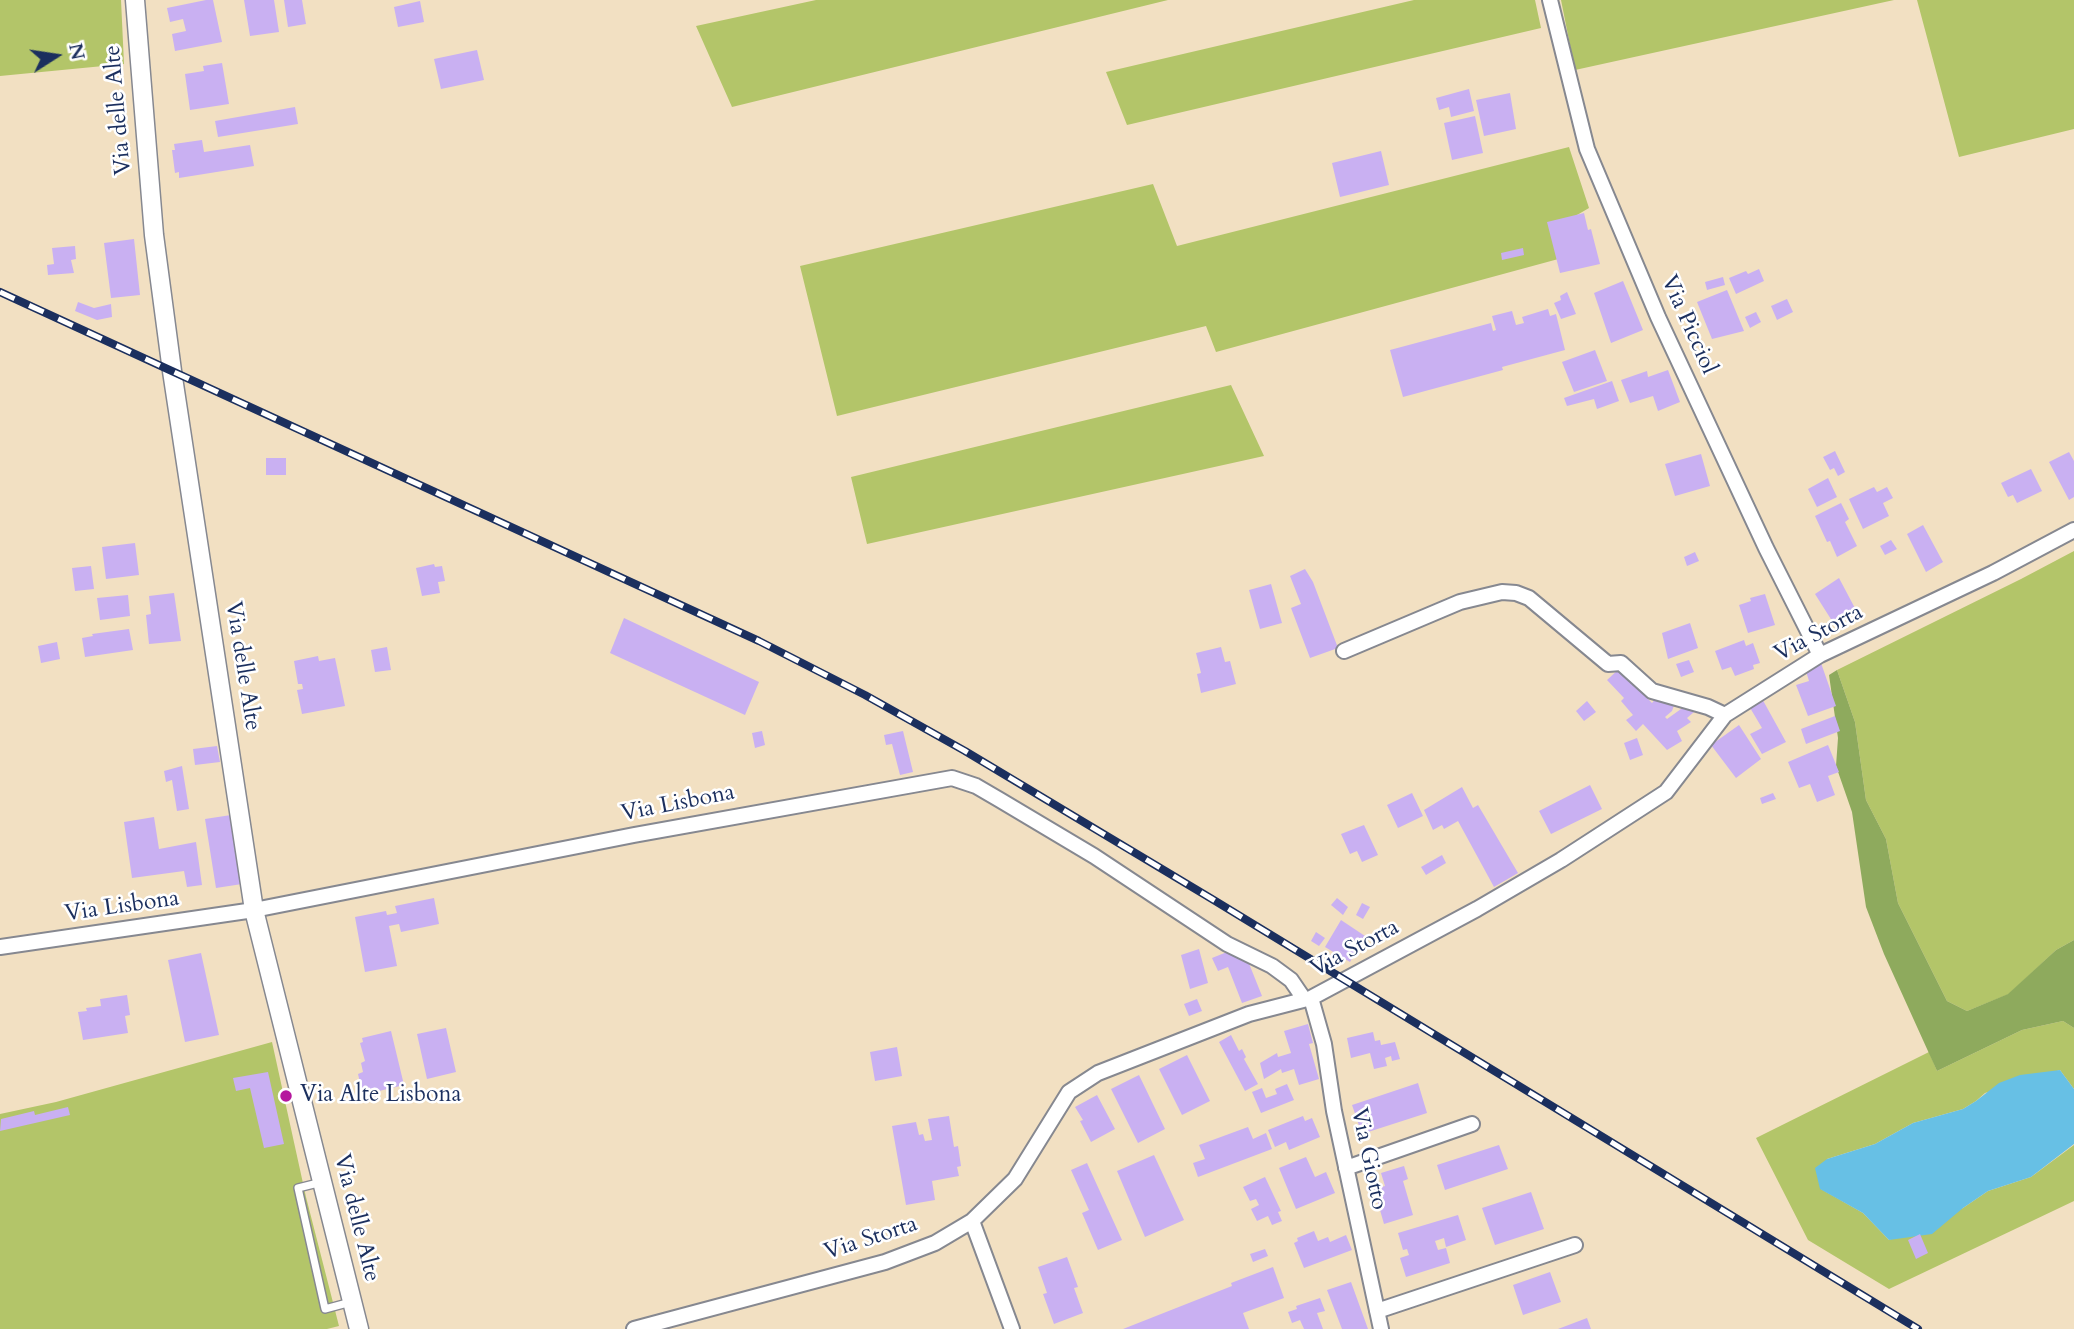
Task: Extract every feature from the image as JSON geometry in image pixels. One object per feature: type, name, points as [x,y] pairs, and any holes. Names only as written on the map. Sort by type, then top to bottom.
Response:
[{"type":"street","name":"Via delle Alte","points":[[135,0],[154,235],[172,371],[254,910],[359,1329]]},
{"type":"street","name":"Via Picciol","points":[[1550,0],[1587,149],[1658,317],[1766,548],[1820,655]]},
{"type":"street","name":"Via Storta","points":[[634,1329],[885,1262],[935,1242],[972,1221],[1015,1179],[1069,1092],[1098,1073],[1249,1014],[1308,999],[1537,874],[1666,792],[1725,715],[1820,655],[1993,573],[2074,530]]},
{"type":"street","points":[[1343,651],[1460,602],[1502,592],[1516,593],[1529,598],[1608,664],[1622,663],[1652,691],[1708,707],[1725,715]]},
{"type":"street","name":"Via Lisbona","points":[[0,947],[254,910],[647,833],[952,778],[976,786],[1000,800],[1094,856],[1227,944],[1272,966],[1308,999]]},
{"type":"street","name":"Via Giotto","points":[[1308,999],[1322,1036],[1346,1168],[1381,1329]]},
{"type":"street","points":[[1346,1168],[1472,1124]]},
{"type":"street","points":[[972,1221],[1012,1329]]},
{"type":"street","points":[[1377,1311],[1575,1245]]},
{"type":"lane","points":[[322,1182],[298,1188],[325,1309],[352,1302]]},
{"type":"green space","points":[[0,0],[121,0],[124,64],[0,76]]},
{"type":"green space","points":[[816,0],[1168,0],[732,107],[696,26]]},
{"type":"green space","points":[[1414,0],[1535,0],[1541,28],[1127,125],[1106,72]]},
{"type":"green space","points":[[1561,0],[1894,0],[1575,70]]},
{"type":"green space","points":[[1917,0],[2074,0],[2074,129],[1959,157]]},
{"type":"green space","points":[[1569,147],[1589,208],[1553,229],[1562,258],[1216,352],[1206,326],[837,416],[800,266],[1153,184],[1177,246]]},
{"type":"green space","points":[[1231,385],[1264,456],[867,544],[851,477]]},
{"type":"green space","points":[[2074,551],[2074,940],[2056,950],[2009,994],[1967,1011],[1947,1001],[1898,903],[1886,839],[1866,800],[1855,722],[1837,670]]},
{"type":"green space","points":[[1837,670],[1855,722],[1866,800],[1886,839],[1898,903],[1947,1001],[1967,1011],[2008,994],[2056,950],[2074,940],[2074,1028],[2063,1021],[2022,1030],[1937,1071],[1884,954],[1866,907],[1852,812],[1836,766],[1838,738],[1829,675]]},
{"type":"green space","points":[[2063,1021],[2074,1028],[2074,1089],[2060,1070],[1985,1093],[1963,1109],[1913,1123],[1875,1144],[1827,1159],[1821,1189],[1863,1213],[1889,1240],[1963,1208],[1988,1191],[2031,1177],[2074,1145],[2074,1201],[1889,1289],[1808,1240],[1756,1138],[1929,1052],[1937,1071],[2022,1030]]},
{"type":"green space","points":[[272,1042],[306,1197],[339,1326],[327,1329],[0,1329],[0,1114],[56,1102]]},
{"type":"water","points":[[2060,1070],[2074,1089],[2074,1144],[2031,1177],[1988,1191],[1932,1234],[1889,1240],[1863,1213],[1820,1189],[1815,1168],[1827,1159],[1875,1144],[1913,1123],[1963,1109],[1999,1083],[2020,1075]]},
{"type":"building","points":[[213,0],[222,42],[175,51],[172,34],[186,31],[183,19],[170,22],[167,8]]},
{"type":"building","points":[[244,0],[274,0],[279,32],[250,36]]},
{"type":"building","points":[[284,0],[302,0],[306,24],[288,27]]},
{"type":"building","points":[[420,1],[424,22],[398,27],[394,7]]},
{"type":"building","points":[[477,50],[484,80],[441,89],[434,59]]},
{"type":"building","points":[[222,63],[229,104],[190,110],[185,74],[204,71],[203,66]]},
{"type":"building","points":[[1469,89],[1474,111],[1451,117],[1449,107],[1439,110],[1436,98]]},
{"type":"building","points":[[1510,93],[1516,129],[1484,136],[1476,100]]},
{"type":"building","points":[[295,107],[298,124],[218,137],[215,121]]},
{"type":"building","points":[[1475,116],[1483,153],[1452,160],[1444,123]]},
{"type":"building","points":[[202,140],[204,152],[250,145],[254,166],[179,178],[179,172],[175,173],[172,150],[175,150],[174,144]]},
{"type":"building","points":[[1381,151],[1389,185],[1340,197],[1332,163]]},
{"type":"building","points":[[1584,213],[1600,264],[1560,273],[1547,222]]},
{"type":"building","points":[[134,239],[140,295],[111,298],[104,243]]},
{"type":"building","points":[[75,246],[76,259],[71,260],[74,273],[48,275],[47,265],[54,264],[52,248]]},
{"type":"building","points":[[1523,248],[1524,255],[1502,260],[1501,253]]},
{"type":"building","points":[[1759,269],[1764,281],[1736,294],[1729,278]]},
{"type":"building","points":[[1723,277],[1725,285],[1707,290],[1705,282]]},
{"type":"building","points":[[1623,281],[1643,330],[1611,343],[1594,293]]},
{"type":"building","points":[[1727,290],[1744,331],[1712,339],[1697,302]]},
{"type":"building","points":[[1567,292],[1576,314],[1561,319],[1554,303],[1561,300],[1560,296]]},
{"type":"building","points":[[1787,299],[1793,312],[1777,320],[1771,306]]},
{"type":"building","points":[[78,302],[94,308],[111,304],[112,317],[97,320],[75,311]]},
{"type":"building","points":[[1548,309],[1550,316],[1556,314],[1565,350],[1403,397],[1390,350],[1491,323],[1493,331],[1496,330],[1492,316],[1512,311],[1516,325],[1524,323],[1522,317]]},
{"type":"building","points":[[1756,312],[1761,322],[1750,328],[1745,317]]},
{"type":"building","points":[[1595,350],[1607,381],[1574,392],[1562,362]]},
{"type":"building","points":[[1668,370],[1680,402],[1658,411],[1653,396],[1630,403],[1621,380],[1647,371],[1648,377]]},
{"type":"building","points":[[1612,381],[1619,401],[1597,409],[1594,399],[1567,406],[1564,398]]},
{"type":"building","points":[[1835,451],[1845,472],[1838,476],[1834,468],[1830,470],[1823,457]]},
{"type":"building","points":[[2069,452],[2074,461],[2074,497],[2069,500],[2049,462]]},
{"type":"building","points":[[1701,454],[1710,486],[1675,496],[1665,464]]},
{"type":"building","points":[[266,458],[286,458],[286,475],[266,475]]},
{"type":"building","points":[[2031,469],[2042,491],[2017,503],[2013,495],[2008,497],[2001,483]]},
{"type":"building","points":[[1828,478],[1837,497],[1817,507],[1808,489]]},
{"type":"building","points":[[1874,487],[1877,492],[1887,487],[1893,498],[1883,503],[1889,516],[1863,529],[1849,499]]},
{"type":"building","points":[[1841,503],[1849,519],[1845,522],[1857,546],[1837,557],[1815,516]]},
{"type":"building","points":[[1923,525],[1943,562],[1926,572],[1907,534]]},
{"type":"building","points":[[1891,540],[1897,549],[1885,555],[1880,546]]},
{"type":"building","points":[[135,543],[139,575],[106,579],[102,547]]},
{"type":"building","points":[[1695,552],[1699,561],[1687,566],[1684,557]]},
{"type":"building","points":[[434,564],[435,567],[442,566],[445,581],[438,582],[440,593],[422,596],[416,568]]},
{"type":"building","points":[[91,566],[94,589],[75,591],[72,568]]},
{"type":"building","points":[[1305,569],[1313,582],[1338,648],[1310,658],[1291,608],[1301,604],[1290,576]]},
{"type":"building","points":[[1839,578],[1857,612],[1834,624],[1815,594]]},
{"type":"building","points":[[1271,584],[1282,623],[1260,629],[1249,590]]},
{"type":"building","points":[[174,593],[181,641],[149,644],[146,615],[151,614],[149,596]]},
{"type":"building","points":[[1765,594],[1775,625],[1748,633],[1739,605],[1751,601],[1750,598]]},
{"type":"building","points":[[128,595],[130,616],[100,620],[97,598]]},
{"type":"building","points":[[624,618],[759,682],[745,715],[610,653]]},
{"type":"building","points":[[1690,623],[1698,648],[1668,659],[1662,633]]},
{"type":"building","points":[[129,629],[133,650],[85,657],[82,638]]},
{"type":"building","points":[[1744,640],[1746,646],[1753,643],[1760,663],[1753,665],[1754,669],[1735,676],[1731,667],[1722,670],[1715,651]]},
{"type":"building","points":[[57,642],[60,659],[41,663],[38,646]]},
{"type":"building","points":[[387,647],[391,670],[375,672],[371,650]]},
{"type":"building","points":[[1221,647],[1225,662],[1230,661],[1236,684],[1201,693],[1197,674],[1201,673],[1196,653]]},
{"type":"building","points":[[318,656],[319,661],[335,658],[345,706],[302,714],[297,690],[303,689],[302,684],[298,684],[294,661]]},
{"type":"building","points":[[1689,660],[1694,672],[1681,677],[1676,664]]},
{"type":"building","points":[[1821,663],[1836,706],[1808,716],[1796,685],[1809,681],[1805,668]]},
{"type":"building","points":[[1619,669],[1652,703],[1658,696],[1676,700],[1672,711],[1665,717],[1667,719],[1688,704],[1694,712],[1687,718],[1691,722],[1677,731],[1682,741],[1667,750],[1643,724],[1636,731],[1626,720],[1633,715],[1621,701],[1624,698],[1607,680]]},
{"type":"building","points":[[1760,695],[1786,742],[1762,754],[1750,734],[1762,728],[1746,701]]},
{"type":"building","points":[[1587,701],[1596,712],[1584,721],[1576,711]]},
{"type":"building","points":[[1835,716],[1840,731],[1806,744],[1801,729]]},
{"type":"building","points":[[1739,725],[1761,759],[1736,778],[1711,745]]},
{"type":"building","points":[[762,731],[765,745],[755,748],[752,733]]},
{"type":"building","points":[[903,731],[913,772],[900,775],[892,744],[886,745],[884,735]]},
{"type":"building","points":[[1637,738],[1643,755],[1630,760],[1624,743]]},
{"type":"building","points":[[1828,745],[1839,772],[1828,776],[1835,795],[1817,802],[1810,784],[1799,788],[1788,762]]},
{"type":"building","points":[[217,746],[220,762],[195,765],[193,749]]},
{"type":"building","points":[[182,766],[189,809],[177,811],[172,780],[166,782],[164,771]]},
{"type":"building","points":[[1590,785],[1602,809],[1551,834],[1539,811]]},
{"type":"building","points":[[1462,787],[1473,808],[1478,805],[1518,873],[1494,887],[1458,821],[1444,829],[1442,825],[1433,830],[1424,810]]},
{"type":"building","points":[[1412,793],[1423,816],[1398,828],[1387,805]]},
{"type":"building","points":[[1773,793],[1776,799],[1762,804],[1760,798]]},
{"type":"building","points":[[231,815],[242,884],[216,888],[205,819]]},
{"type":"building","points":[[154,817],[159,849],[196,842],[202,885],[187,887],[184,871],[132,878],[124,822]]},
{"type":"building","points":[[1364,825],[1378,855],[1362,862],[1357,851],[1350,854],[1341,834]]},
{"type":"building","points":[[1442,855],[1446,863],[1426,875],[1421,867]]},
{"type":"building","points":[[434,898],[439,924],[401,932],[399,924],[389,926],[397,966],[365,972],[355,917],[386,911],[387,915],[397,913],[395,906]]},
{"type":"building","points":[[1337,898],[1348,907],[1343,915],[1331,905]]},
{"type":"building","points":[[1362,903],[1370,907],[1363,919],[1356,915]]},
{"type":"building","points":[[1341,920],[1365,936],[1350,962],[1325,947]]},
{"type":"building","points":[[1316,932],[1325,938],[1319,946],[1311,941]]},
{"type":"building","points":[[1242,946],[1262,996],[1242,1003],[1228,967],[1218,971],[1212,958]]},
{"type":"building","points":[[1199,949],[1208,983],[1190,989],[1181,955]]},
{"type":"building","points":[[201,953],[219,1035],[185,1042],[168,960]]},
{"type":"building","points":[[127,995],[130,1015],[125,1016],[128,1033],[83,1040],[78,1012],[101,1006],[100,999]]},
{"type":"building","points":[[1197,999],[1202,1011],[1189,1016],[1184,1004]]},
{"type":"building","points":[[1308,1024],[1313,1043],[1309,1044],[1319,1079],[1299,1085],[1294,1069],[1282,1073],[1281,1069],[1264,1079],[1260,1063],[1277,1053],[1278,1057],[1291,1053],[1284,1031]]},
{"type":"building","points":[[446,1028],[456,1072],[427,1079],[417,1034]]},
{"type":"building","points":[[391,1031],[404,1085],[379,1091],[380,1096],[364,1100],[358,1074],[363,1072],[361,1063],[365,1061],[360,1043],[363,1042],[362,1038]]},
{"type":"building","points":[[1373,1032],[1375,1041],[1380,1040],[1381,1045],[1395,1042],[1400,1059],[1392,1061],[1391,1056],[1385,1058],[1387,1066],[1374,1069],[1370,1053],[1351,1058],[1347,1038]]},
{"type":"building","points":[[1231,1035],[1239,1051],[1242,1049],[1246,1057],[1244,1059],[1258,1084],[1245,1091],[1219,1042]]},
{"type":"building","points":[[897,1047],[902,1076],[875,1081],[870,1052]]},
{"type":"building","points":[[1187,1055],[1210,1101],[1182,1115],[1159,1069]]},
{"type":"building","points":[[268,1072],[284,1144],[264,1148],[250,1088],[236,1091],[233,1078]]},
{"type":"building","points":[[1139,1075],[1165,1129],[1138,1143],[1111,1089]]},
{"type":"building","points":[[1418,1083],[1427,1113],[1362,1134],[1352,1105]]},
{"type":"building","points":[[1287,1084],[1294,1100],[1261,1113],[1252,1092],[1262,1088],[1266,1098],[1277,1094],[1275,1089]]},
{"type":"building","points":[[1097,1095],[1115,1129],[1091,1142],[1075,1107]]},
{"type":"building","points":[[68,1107],[70,1115],[0,1131],[1,1119]]},
{"type":"building","points":[[949,1116],[954,1147],[958,1146],[961,1166],[957,1167],[959,1176],[932,1181],[935,1200],[906,1205],[892,1126],[916,1122],[919,1135],[923,1134],[925,1141],[932,1140],[928,1119]]},
{"type":"building","points":[[1303,1116],[1305,1121],[1312,1118],[1320,1137],[1289,1150],[1286,1142],[1275,1147],[1268,1130]]},
{"type":"building","points":[[1248,1127],[1253,1139],[1266,1133],[1272,1149],[1198,1177],[1193,1163],[1205,1159],[1199,1145]]},
{"type":"building","points":[[1499,1145],[1508,1169],[1445,1190],[1437,1165]]},
{"type":"building","points":[[1154,1155],[1184,1220],[1145,1237],[1117,1171]]},
{"type":"building","points":[[1306,1157],[1315,1177],[1326,1172],[1335,1193],[1296,1209],[1279,1168]]},
{"type":"building","points":[[1087,1163],[1122,1240],[1098,1250],[1082,1213],[1089,1210],[1071,1170]]},
{"type":"building","points":[[1404,1166],[1408,1179],[1403,1181],[1413,1215],[1384,1224],[1374,1189],[1385,1186],[1381,1173]]},
{"type":"building","points":[[1265,1177],[1281,1211],[1278,1212],[1282,1221],[1272,1225],[1268,1216],[1257,1221],[1251,1209],[1259,1205],[1256,1199],[1250,1201],[1243,1187]]},
{"type":"building","points":[[1531,1192],[1544,1229],[1495,1245],[1482,1208]]},
{"type":"building","points":[[1458,1215],[1466,1240],[1446,1247],[1444,1238],[1435,1241],[1438,1250],[1446,1248],[1450,1263],[1406,1277],[1400,1258],[1409,1255],[1407,1249],[1403,1250],[1398,1233]]},
{"type":"building","points":[[1314,1231],[1318,1241],[1328,1237],[1330,1242],[1346,1235],[1352,1250],[1304,1268],[1294,1243],[1298,1241],[1297,1238]]},
{"type":"building","points":[[1920,1234],[1928,1253],[1916,1259],[1908,1240]]},
{"type":"building","points":[[1265,1249],[1268,1256],[1253,1262],[1250,1254]]},
{"type":"building","points":[[1067,1257],[1078,1287],[1074,1288],[1083,1313],[1054,1324],[1043,1294],[1047,1293],[1038,1267]]},
{"type":"building","points":[[1273,1267],[1284,1298],[1243,1313],[1249,1329],[1123,1329],[1232,1286],[1231,1283]]},
{"type":"building","points":[[1550,1272],[1561,1302],[1523,1315],[1513,1285]]},
{"type":"building","points":[[1351,1282],[1368,1329],[1342,1329],[1327,1290]]},
{"type":"building","points":[[1320,1298],[1325,1311],[1317,1313],[1323,1329],[1304,1329],[1300,1320],[1292,1323],[1288,1312],[1297,1309],[1296,1306]]},
{"type":"building","points":[[1587,1318],[1591,1329],[1558,1329]]},
{"type":"railway","points":[[0,292],[759,641],[865,695],[965,751],[1212,899],[1918,1329]]},
{"type":"place","name":"Via Alte Lisbona","points":[[286,1096]]}]
